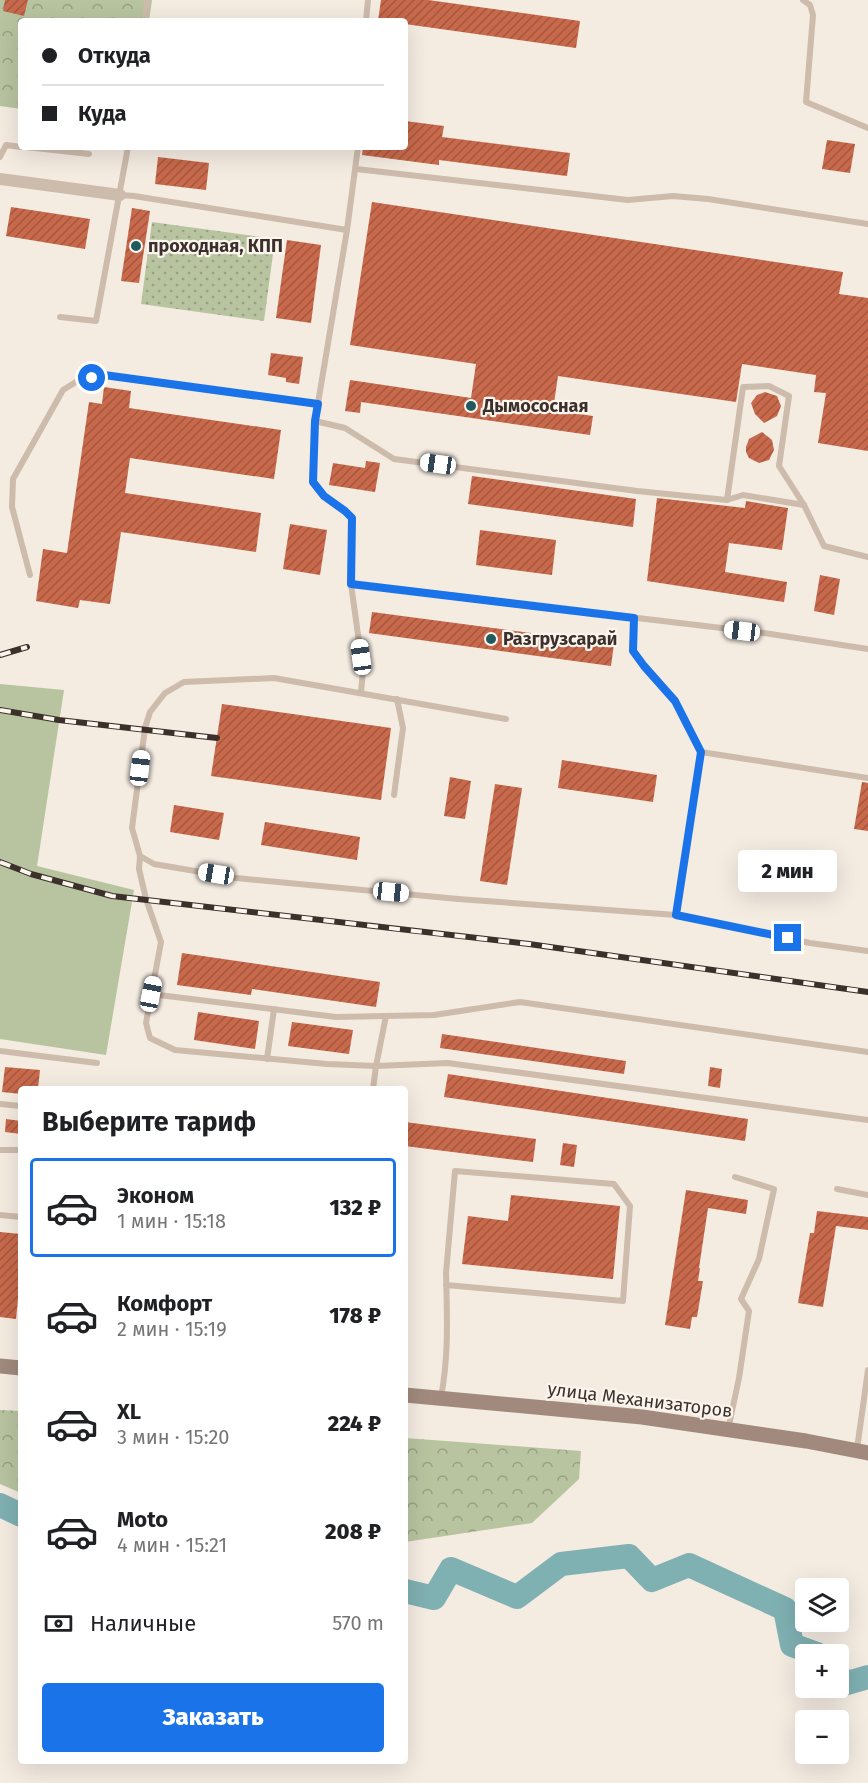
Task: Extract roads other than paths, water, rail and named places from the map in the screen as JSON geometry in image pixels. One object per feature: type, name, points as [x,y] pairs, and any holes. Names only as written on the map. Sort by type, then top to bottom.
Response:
[{"type":"street","points":[[0,179],[120,195]]},
{"type":"street","points":[[0,1366],[18,1368]]},
{"type":"street","name":"улица Механизаторов","points":[[408,1395],[642,1417],[863,1451]]},
{"type":"lane","points":[[145,18],[147,0]]},
{"type":"lane","points":[[366,18],[368,0]]},
{"type":"lane","points":[[803,0],[810,5],[813,15],[806,102],[868,128]]},
{"type":"lane","points":[[0,157],[6,145],[18,147]]},
{"type":"lane","points":[[53,150],[89,154]]},
{"type":"lane","points":[[60,317],[96,321],[128,150]]},
{"type":"lane","points":[[358,150],[347,230],[315,421],[313,482],[324,496],[352,518],[351,584],[363,671],[360,692]]},
{"type":"lane","points":[[356,169],[628,200],[673,196],[708,199],[868,224]]},
{"type":"lane","points":[[120,195],[347,230]]},
{"type":"lane","points":[[30,575],[12,507],[13,479],[63,390],[79,380],[104,375],[318,404]]},
{"type":"lane","points":[[727,500],[743,387],[769,386],[789,396],[779,466],[804,505],[824,546],[868,557]]},
{"type":"lane","points":[[315,421],[345,428],[394,459],[637,491],[727,500],[743,495],[804,505]]},
{"type":"lane","points":[[351,584],[764,633],[868,649]]},
{"type":"lane","points":[[634,618],[633,651],[675,701],[701,752],[676,915]]},
{"type":"lane","points":[[506,719],[273,678],[184,682],[165,693],[150,712],[145,728],[132,828],[140,856],[146,899],[161,942],[146,1023],[150,1038],[175,1050],[327,1064],[376,1066],[448,1063],[868,1120]]},
{"type":"lane","points":[[394,795],[403,728],[397,699]]},
{"type":"lane","points":[[701,752],[868,778]]},
{"type":"lane","points":[[140,856],[154,864],[236,878],[458,899],[676,915],[810,943],[868,951]]},
{"type":"lane","points":[[151,994],[336,1017],[434,1015],[520,1002],[868,1052]]},
{"type":"lane","points":[[267,1059],[274,1009]]},
{"type":"lane","points":[[374,1086],[386,1016]]},
{"type":"lane","points":[[0,1050],[97,1063]]},
{"type":"lane","points":[[0,1104],[18,1106]]},
{"type":"lane","points":[[0,1150],[18,1150]]},
{"type":"lane","points":[[441,1398],[448,1335],[447,1285],[456,1171],[614,1184],[630,1206],[623,1301],[447,1285]]},
{"type":"lane","points":[[728,1430],[740,1378],[749,1311],[741,1299],[759,1259],[774,1189],[735,1177]]},
{"type":"lane","points":[[837,1189],[868,1195]]},
{"type":"lane","points":[[0,1215],[18,1216]]},
{"type":"lane","points":[[863,1451],[868,1370]]},
{"type":"waterway","points":[[0,1505],[18,1514]]},
{"type":"waterway","points":[[408,1592],[434,1598],[451,1569],[517,1597],[561,1564],[629,1556],[652,1580],[689,1565],[785,1609],[792,1645],[795,1646]]},
{"type":"waterway","points":[[849,1683],[868,1677]]},
{"type":"railway","points":[[0,655],[27,647]]},
{"type":"railway","points":[[0,710],[59,720],[217,738]]},
{"type":"railway","points":[[0,862],[31,874],[112,896],[529,944],[868,992]]},
{"type":"place","name":"проходная, КПП","points":[[136,246]]},
{"type":"place","name":"Дымососная","points":[[471,406]]},
{"type":"place","name":"Разгрузсарай","points":[[491,639]]}]
